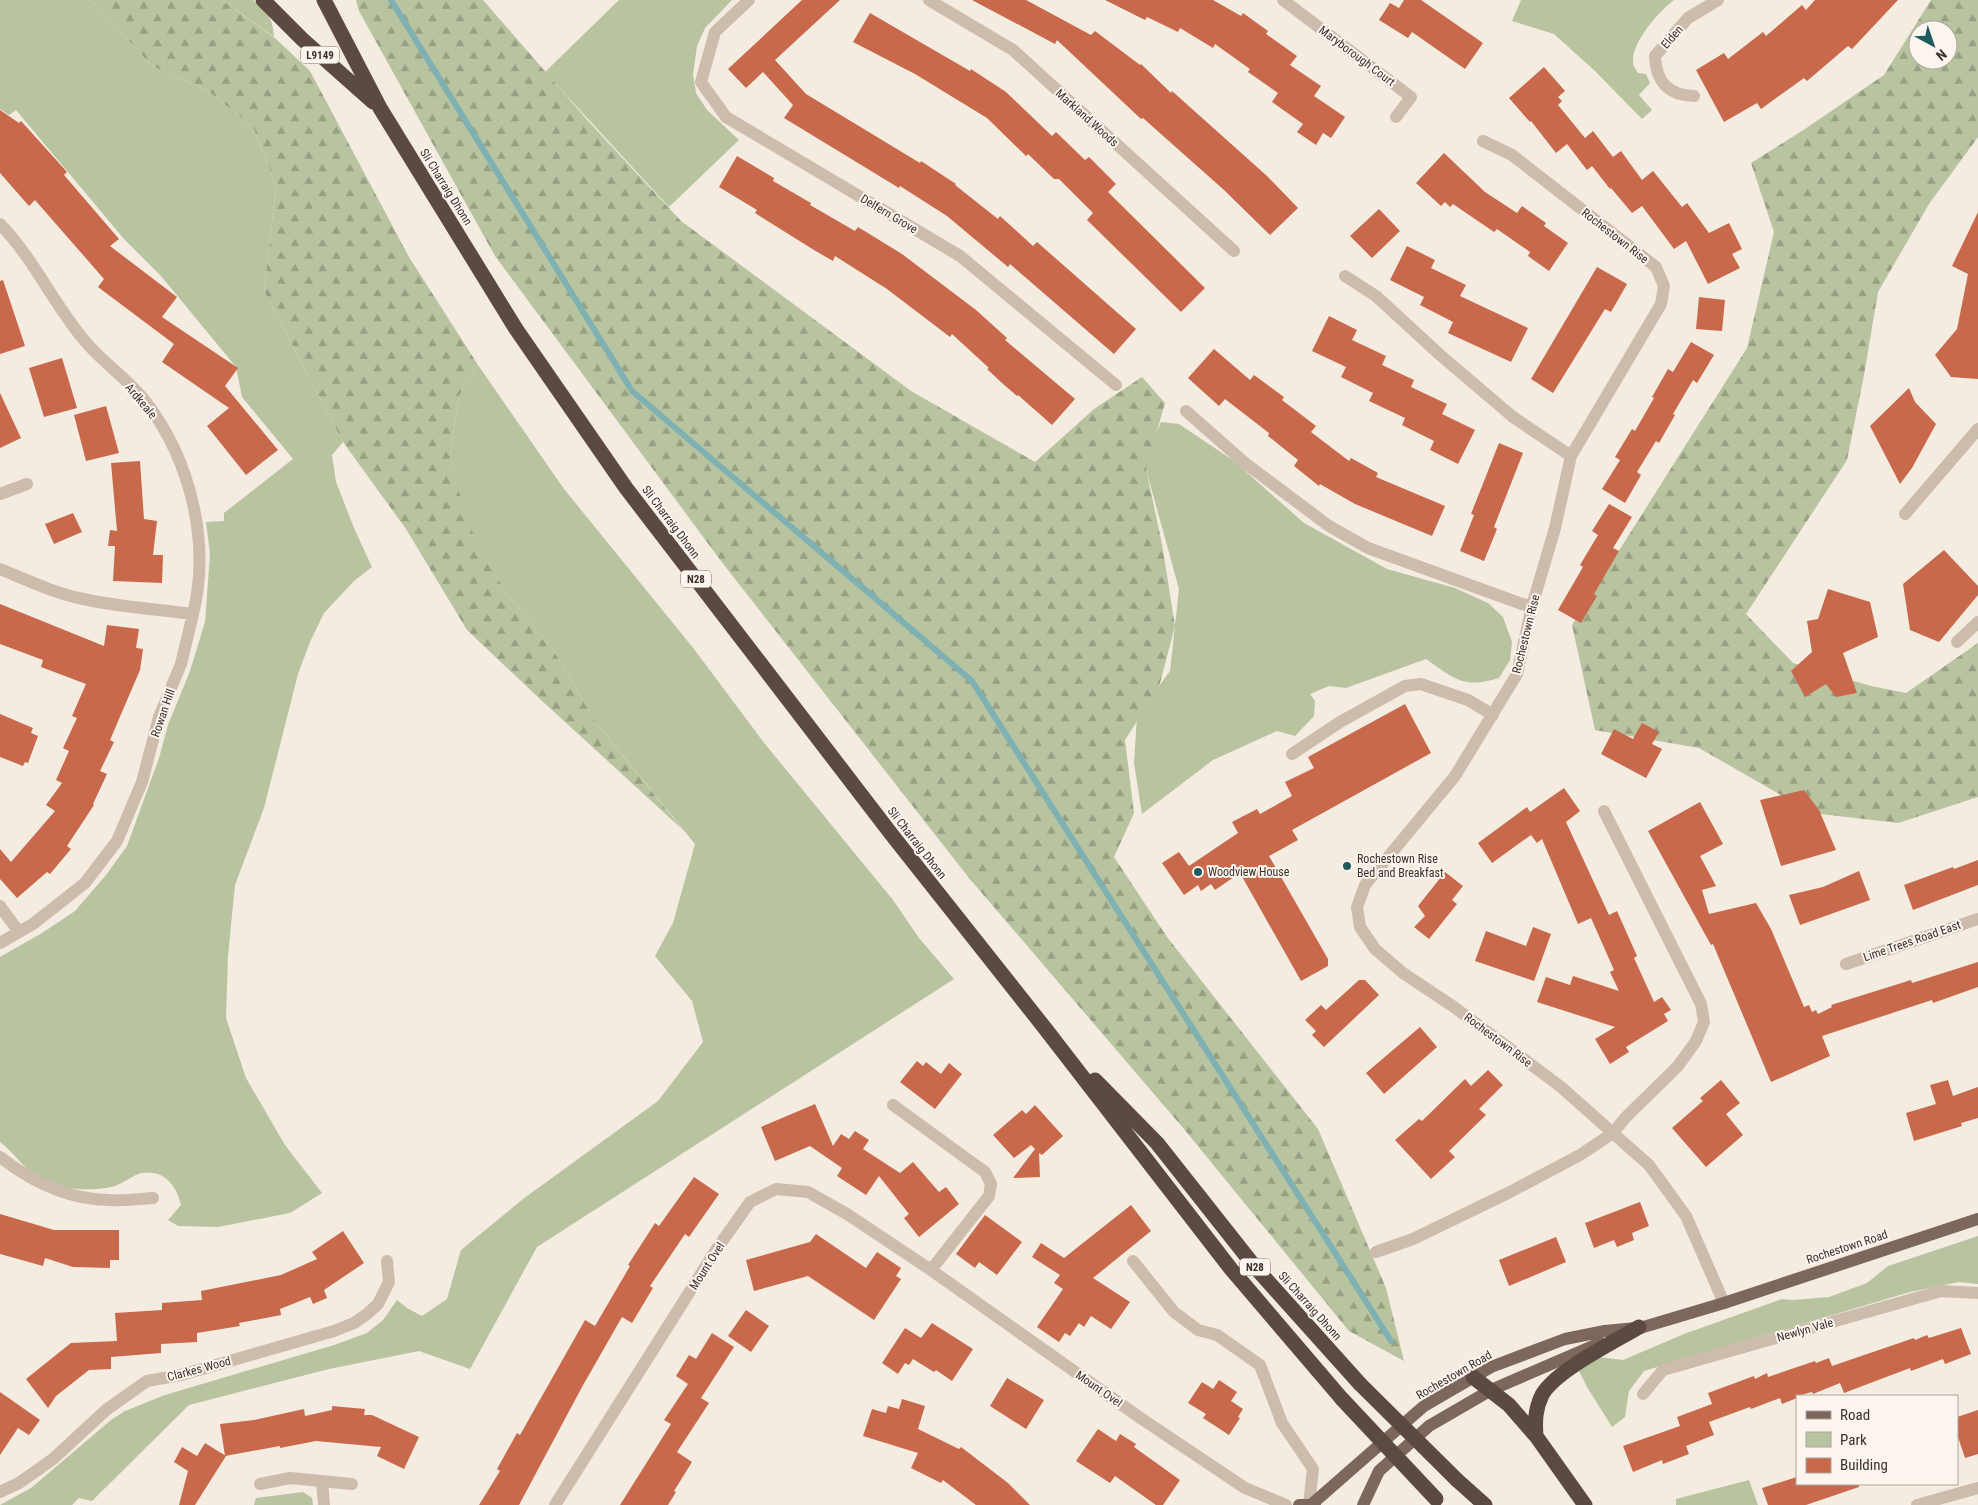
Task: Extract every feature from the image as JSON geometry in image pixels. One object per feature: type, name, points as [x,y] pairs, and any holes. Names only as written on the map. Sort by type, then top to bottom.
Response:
[{"type":"highway","name":"L9149","points":[[263,0],[302,40],[380,108]]},
{"type":"highway","name":"Sli Charraig Dhonn","points":[[324,0],[380,108],[516,329],[626,488],[886,828],[1044,1027],[1231,1269],[1342,1399],[1439,1502]]},
{"type":"highway","name":"Sli Charraig Dhonn","points":[[1044,1027],[1157,1143],[1256,1267],[1360,1384],[1457,1480],[1485,1505]]},
{"type":"highway","points":[[1536,1436],[1535,1413],[1542,1394],[1560,1375],[1639,1327]]},
{"type":"highway","points":[[1474,1377],[1509,1405],[1536,1436],[1585,1505]]},
{"type":"main road","name":"Rochestown Road","points":[[1363,1505],[1379,1471],[1422,1432],[1491,1390],[1639,1327],[1724,1303],[1978,1219]]},
{"type":"main road","name":"Rochestown Road","points":[[1309,1504],[1424,1406],[1491,1367],[1565,1340],[1606,1331],[1639,1327]]},
{"type":"street","name":"Delfern Grove","points":[[749,0],[715,32],[701,82],[726,117],[960,256],[1116,385]]},
{"type":"street","name":"Markland Woods","points":[[929,0],[1013,50],[1234,251]]},
{"type":"street","name":"Maryborough Court","points":[[1283,0],[1411,97],[1396,117]]},
{"type":"street","name":"Elden","points":[[1694,96],[1680,95],[1666,87],[1655,71],[1655,56],[1688,18],[1718,0]]},
{"type":"street","name":"Rochestown Rise","points":[[1483,141],[1512,155],[1656,267],[1664,286],[1661,304],[1570,456],[1555,528],[1532,606],[1517,674],[1455,776],[1365,885],[1357,907],[1360,927],[1375,949],[1403,973],[1454,1007],[1561,1087],[1649,1166],[1686,1216],[1724,1303]]},
{"type":"street","name":"Ardkeale","points":[[0,224],[30,258],[83,340],[145,401],[165,432],[182,468],[192,501],[199,543],[198,582],[193,614]]},
{"type":"street","points":[[1345,276],[1376,296],[1439,354],[1513,417],[1570,456]]},
{"type":"street","points":[[1186,411],[1245,463],[1329,526],[1368,548],[1532,606]]},
{"type":"street","points":[[1904,514],[1978,429]]},
{"type":"street","points":[[0,494],[27,484]]},
{"type":"street","points":[[0,569],[36,584],[80,598],[122,606],[193,614]]},
{"type":"street","name":"Rowan Hill","points":[[0,943],[33,924],[85,883],[118,841],[142,782],[160,717],[181,664],[193,614]]},
{"type":"street","points":[[1958,642],[1978,622]]},
{"type":"street","points":[[1292,754],[1340,722],[1404,686],[1421,684],[1468,700],[1493,715]]},
{"type":"street","points":[[1376,1252],[1413,1238],[1510,1192],[1580,1155],[1613,1133],[1625,1118],[1678,1066],[1696,1041],[1704,1022],[1701,1004],[1604,811]]},
{"type":"street","points":[[0,906],[19,932]]},
{"type":"street","name":"Lime Trees Road East","points":[[1846,964],[1978,919]]},
{"type":"street","points":[[893,1105],[984,1172],[991,1184],[989,1196],[931,1270]]},
{"type":"street","points":[[0,1157],[14,1168],[54,1190],[81,1197],[108,1200],[153,1198]]},
{"type":"street","name":"Mount Ovel","points":[[555,1505],[716,1250],[750,1202],[776,1189],[808,1192],[847,1214],[931,1270],[1123,1406],[1245,1488],[1286,1505]]},
{"type":"street","name":"Clarkes Wood","points":[[0,1492],[19,1483],[53,1460],[106,1410],[146,1382],[182,1375],[334,1331],[354,1323],[378,1304],[390,1282],[387,1261]]},
{"type":"street","points":[[1133,1261],[1174,1312],[1198,1330],[1217,1335],[1260,1366],[1282,1423],[1313,1469],[1309,1504]]},
{"type":"street","name":"Newlyn Vale","points":[[1644,1394],[1663,1370],[1941,1291],[1978,1293]]},
{"type":"street","points":[[260,1484],[290,1478],[352,1484]]},
{"type":"street","points":[[322,1482],[324,1505]]},
{"type":"street","name":"Mount Ovel","points":[[1245,1488],[1259,1505]]},
{"type":"street","points":[[1917,1505],[1978,1488]]},
{"type":"green space","points":[[0,0],[89,0],[105,14],[152,66],[208,91],[253,127],[276,186],[264,291],[343,442],[332,455],[336,482],[372,567],[354,581],[324,613],[310,642],[298,674],[264,808],[235,885],[228,956],[226,1018],[246,1078],[285,1145],[322,1193],[290,1213],[218,1227],[178,1226],[168,1220],[181,1205],[179,1198],[173,1185],[163,1176],[150,1172],[142,1173],[115,1186],[103,1188],[78,1189],[61,1187],[46,1182],[33,1174],[0,1142],[0,957],[42,933],[75,911],[106,875],[127,846],[159,758],[168,725],[190,671],[205,622],[210,554],[206,522],[224,521],[224,513],[293,459],[242,397],[236,367],[161,276],[124,239],[16,110],[9,115],[0,109]]},
{"type":"green space","points":[[89,0],[222,0],[276,39],[310,71],[409,257],[478,365],[459,396],[450,456],[467,522],[506,593],[555,653],[597,724],[683,830],[467,630],[406,529],[343,442],[264,291],[276,186],[253,127],[208,91],[152,66],[105,14]]},
{"type":"green space","points":[[222,0],[253,0],[268,16],[274,37]]},
{"type":"green space","points":[[356,0],[483,0],[590,123],[681,221],[911,391],[1035,462],[1094,409],[1142,377],[1165,403],[1146,469],[1162,544],[1175,626],[1159,687],[1125,740],[1134,813],[1114,857],[1167,937],[1318,1129],[1386,1288],[1404,1361],[1349,1331],[1184,1129],[969,878],[724,565],[495,256],[359,11]]},
{"type":"green space","points":[[619,0],[732,0],[705,28],[697,46],[693,74],[696,93],[707,110],[739,140],[669,207],[545,72]]},
{"type":"green space","points":[[1521,0],[1674,0],[1661,11],[1648,27],[1634,51],[1634,66],[1638,73],[1646,74],[1650,83],[1639,95],[1652,110],[1642,119],[1595,71],[1554,34],[1512,21]]},
{"type":"green space","points":[[1931,0],[1978,0],[1978,137],[1929,204],[1878,292],[1847,460],[1746,614],[1793,663],[1871,686],[1906,693],[1978,643],[1978,797],[1898,823],[1812,813],[1699,748],[1595,730],[1572,625],[1747,348],[1774,232],[1751,163],[1884,75],[1908,37],[1908,70],[1958,70],[1958,20],[1918,20]]},
{"type":"green space","points":[[478,365],[564,489],[694,649],[765,744],[893,900],[919,938],[954,979],[537,1247],[470,1369],[419,1351],[329,1369],[189,1405],[92,1501],[79,1498],[72,1505],[0,1505],[31,1488],[111,1420],[125,1411],[165,1395],[334,1345],[367,1333],[383,1320],[397,1300],[422,1316],[447,1299],[461,1250],[523,1199],[658,1101],[703,1042],[692,1001],[655,956],[673,923],[695,844],[597,724],[555,653],[506,593],[466,522],[450,456],[459,396]]},
{"type":"green space","points":[[1161,422],[1179,424],[1234,461],[1304,523],[1387,569],[1455,588],[1488,603],[1503,617],[1512,642],[1510,660],[1499,678],[1476,682],[1460,680],[1452,677],[1426,659],[1346,688],[1329,686],[1310,694],[1315,701],[1314,716],[1295,736],[1277,731],[1213,760],[1142,814],[1134,763],[1137,716],[1170,671],[1179,589],[1144,462]]},
{"type":"green space","points":[[1978,1236],[1978,1284],[1959,1282],[1910,1292],[1644,1371],[1629,1391],[1625,1417],[1612,1427],[1578,1369],[1550,1374],[1576,1360],[1599,1357],[1623,1360],[1684,1334],[1782,1299],[1829,1297],[1867,1283],[1888,1266]]},
{"type":"green space","points":[[1749,1480],[1758,1505],[1676,1505],[1676,1499]]},
{"type":"green space","points":[[303,1492],[312,1498],[313,1505],[254,1505],[256,1498]]},
{"type":"building","points":[[802,0],[840,0],[775,60],[806,94],[920,163],[921,161],[956,184],[998,219],[1000,216],[1033,246],[1037,242],[1136,329],[1114,354],[1010,264],[1008,267],[947,216],[784,118],[793,105],[763,72],[746,88],[728,69]]},
{"type":"building","points":[[972,0],[1026,0],[1091,35],[1095,31],[1141,64],[1171,93],[1172,91],[1267,176],[1298,208],[1270,235],[1224,190],[1143,118],[1141,119],[1057,40],[1055,44]]},
{"type":"building","points":[[1105,0],[1213,0],[1241,16],[1243,13],[1268,31],[1266,34],[1297,56],[1290,65],[1321,86],[1314,96],[1345,117],[1331,138],[1323,133],[1316,145],[1297,132],[1303,124],[1272,102],[1278,93],[1248,72],[1250,69],[1215,44],[1213,48],[1180,28],[1178,32],[1147,17],[1145,20]]},
{"type":"building","points":[[1404,0],[1421,0],[1483,43],[1465,69],[1412,32],[1408,38],[1379,20],[1390,3],[1399,8]]},
{"type":"building","points":[[1815,0],[1898,0],[1852,49],[1848,46],[1807,81],[1804,78],[1761,109],[1757,103],[1724,122],[1696,70],[1724,53],[1728,59],[1763,32],[1766,36],[1802,5],[1806,10]]},
{"type":"building","points":[[870,13],[970,71],[971,69],[1006,92],[1052,136],[1056,132],[1085,160],[1089,157],[1116,184],[1108,192],[1205,288],[1181,312],[1087,220],[1093,213],[1059,179],[1054,179],[1028,154],[1026,156],[987,118],[915,74],[853,42]]},
{"type":"building","points":[[1544,67],[1565,91],[1558,97],[1562,101],[1558,105],[1585,138],[1593,131],[1613,157],[1621,151],[1642,180],[1653,171],[1682,207],[1687,203],[1709,233],[1729,223],[1742,249],[1732,254],[1740,268],[1708,284],[1686,241],[1674,249],[1642,206],[1632,213],[1592,166],[1587,170],[1567,144],[1556,153],[1531,121],[1509,98]]},
{"type":"building","points":[[0,110],[19,123],[21,121],[67,172],[64,175],[119,239],[110,246],[177,297],[162,317],[238,368],[225,386],[278,450],[246,475],[207,426],[229,408],[162,362],[174,344],[98,287],[104,279],[35,200],[29,206],[0,173]]},
{"type":"building","points":[[1444,153],[1485,192],[1517,213],[1522,206],[1546,223],[1544,226],[1568,243],[1549,271],[1528,256],[1530,252],[1497,229],[1494,232],[1453,204],[1450,207],[1445,202],[1441,206],[1416,183]]},
{"type":"building","points":[[737,156],[774,178],[773,181],[811,203],[810,205],[855,231],[858,227],[902,254],[976,310],[1007,338],[1005,340],[1075,399],[1052,425],[1002,383],[987,369],[989,368],[952,334],[950,337],[887,289],[835,256],[833,261],[755,213],[757,210],[719,187]]},
{"type":"building","points":[[1379,209],[1400,231],[1372,258],[1350,236]]},
{"type":"building","points":[[1978,212],[1978,379],[1951,377],[1935,355],[1957,329],[1968,274],[1952,266]]},
{"type":"building","points":[[1407,246],[1435,260],[1431,268],[1466,285],[1460,296],[1528,328],[1511,362],[1448,333],[1453,322],[1420,305],[1424,297],[1390,280]]},
{"type":"building","points":[[1597,267],[1627,284],[1611,312],[1605,309],[1553,393],[1531,379]]},
{"type":"building","points":[[3,280],[25,346],[0,354],[0,281]]},
{"type":"building","points":[[1699,297],[1725,300],[1722,331],[1696,329]]},
{"type":"building","points":[[1329,316],[1357,330],[1352,340],[1386,356],[1382,365],[1414,380],[1411,387],[1447,404],[1442,414],[1475,430],[1458,464],[1430,450],[1434,441],[1402,425],[1405,418],[1369,401],[1373,393],[1341,377],[1346,367],[1312,351]]},
{"type":"building","points":[[1691,342],[1714,355],[1697,383],[1693,380],[1659,443],[1656,441],[1637,472],[1641,475],[1625,503],[1602,489],[1620,460],[1615,457],[1632,429],[1635,431],[1668,369],[1673,372]]},
{"type":"building","points":[[1214,349],[1250,380],[1254,375],[1284,397],[1282,400],[1316,426],[1311,432],[1349,461],[1351,458],[1378,473],[1376,477],[1445,506],[1432,536],[1355,504],[1320,484],[1319,486],[1294,466],[1298,460],[1268,436],[1269,433],[1225,399],[1219,406],[1188,378]]},
{"type":"building","points":[[62,358],[77,408],[44,417],[29,368]]},
{"type":"building","points":[[1909,388],[1915,402],[1936,424],[1912,468],[1900,484],[1870,426]]},
{"type":"building","points":[[0,393],[21,438],[0,448]]},
{"type":"building","points":[[106,406],[119,453],[86,461],[74,415]]},
{"type":"building","points":[[1499,443],[1523,453],[1494,527],[1497,529],[1484,561],[1460,551],[1474,515],[1471,514]]},
{"type":"building","points":[[140,461],[144,519],[157,521],[153,555],[163,555],[162,583],[113,581],[115,546],[108,546],[110,530],[117,531],[111,463]]},
{"type":"building","points":[[1609,504],[1632,517],[1613,548],[1619,551],[1594,594],[1597,596],[1581,623],[1558,610],[1583,567],[1580,565],[1598,535],[1592,531]]},
{"type":"building","points":[[73,513],[82,532],[54,544],[45,524]]},
{"type":"building","points":[[1944,550],[1978,586],[1978,595],[1939,642],[1910,630],[1903,584]]},
{"type":"building","points":[[1828,589],[1870,602],[1878,637],[1843,653],[1857,693],[1836,697],[1826,684],[1805,697],[1791,671],[1812,652],[1807,621],[1818,619]]},
{"type":"building","points":[[0,604],[104,646],[107,625],[139,629],[136,648],[143,649],[140,670],[110,740],[114,742],[100,771],[107,774],[94,805],[67,846],[71,849],[50,874],[47,872],[17,898],[0,879],[0,849],[11,862],[55,811],[46,805],[62,783],[56,780],[69,751],[63,748],[77,718],[72,716],[86,684],[41,667],[43,660],[0,644]]},
{"type":"building","points":[[1405,704],[1431,753],[1292,830],[1298,840],[1269,856],[1328,959],[1328,966],[1301,981],[1240,873],[1215,890],[1211,884],[1201,891],[1198,885],[1184,895],[1162,863],[1179,852],[1189,866],[1238,833],[1232,822],[1257,809],[1260,814],[1292,796],[1285,782],[1314,768],[1308,757]]},
{"type":"building","points":[[0,714],[33,728],[31,733],[38,736],[28,763],[25,762],[23,766],[0,757]]},
{"type":"building","points":[[1642,723],[1659,732],[1652,744],[1662,749],[1646,778],[1601,754],[1614,729],[1633,739]]},
{"type":"building","points":[[1564,788],[1580,811],[1566,822],[1609,915],[1617,911],[1637,956],[1634,958],[1654,1002],[1662,997],[1671,1010],[1664,1014],[1668,1021],[1626,1047],[1629,1052],[1610,1064],[1595,1039],[1615,1027],[1537,1002],[1546,977],[1570,985],[1573,976],[1619,991],[1610,972],[1614,970],[1591,918],[1578,924],[1542,839],[1537,843],[1531,835],[1492,863],[1478,843],[1527,807],[1530,812]]},
{"type":"building","points":[[1804,790],[1819,810],[1836,850],[1781,866],[1760,800]]},
{"type":"building","points":[[1700,802],[1723,844],[1700,856],[1716,886],[1702,890],[1709,914],[1756,903],[1771,929],[1804,1007],[1809,1005],[1812,1012],[1816,1010],[1818,1014],[1832,1007],[1831,1005],[1911,980],[1912,983],[1978,962],[1978,987],[1933,1003],[1932,1000],[1822,1036],[1830,1056],[1771,1082],[1713,944],[1711,945],[1648,831]]},
{"type":"building","points":[[1978,860],[1978,885],[1913,910],[1904,885]]},
{"type":"building","points":[[1859,871],[1870,900],[1800,925],[1789,895],[1823,887]]},
{"type":"building","points":[[1445,872],[1463,886],[1452,900],[1457,904],[1429,939],[1414,927],[1425,916],[1418,906]]},
{"type":"building","points":[[1533,927],[1551,934],[1534,981],[1475,961],[1486,931],[1526,946]]},
{"type":"building","points":[[1359,980],[1365,980],[1379,995],[1324,1047],[1312,1035],[1316,1031],[1305,1020],[1321,1005],[1326,1010]]},
{"type":"building","points":[[1420,1027],[1437,1047],[1384,1094],[1366,1073]]},
{"type":"building","points":[[917,1061],[923,1066],[926,1062],[941,1074],[949,1063],[962,1074],[935,1109],[900,1082]]},
{"type":"building","points":[[1488,1070],[1503,1085],[1479,1109],[1486,1115],[1449,1151],[1455,1157],[1431,1179],[1395,1140],[1419,1119],[1422,1121],[1465,1079],[1471,1086]]},
{"type":"building","points":[[1721,1080],[1740,1103],[1726,1114],[1743,1135],[1706,1167],[1672,1128],[1703,1101],[1700,1098]]},
{"type":"building","points":[[1948,1080],[1953,1096],[1978,1087],[1978,1118],[1961,1123],[1962,1126],[1914,1141],[1906,1113],[1936,1104],[1930,1085]]},
{"type":"building","points":[[815,1104],[833,1146],[841,1134],[849,1139],[855,1131],[869,1140],[863,1149],[900,1173],[913,1162],[939,1192],[946,1187],[959,1204],[919,1237],[904,1218],[909,1214],[879,1176],[866,1195],[837,1176],[842,1168],[810,1146],[775,1161],[761,1127]]},
{"type":"building","points":[[1035,1105],[1063,1136],[1042,1155],[1039,1153],[1040,1177],[1013,1178],[1035,1149],[1031,1145],[1014,1158],[993,1135],[1022,1110],[1026,1114]]},
{"type":"building","points":[[694,1177],[719,1194],[689,1237],[685,1234],[650,1286],[653,1288],[632,1323],[622,1317],[519,1505],[479,1505],[500,1471],[497,1469],[517,1433],[520,1435],[585,1320],[595,1326],[630,1266],[628,1265],[655,1223],[659,1226]]},
{"type":"building","points":[[1640,1202],[1649,1226],[1632,1233],[1634,1240],[1617,1247],[1614,1240],[1594,1248],[1585,1223]]},
{"type":"building","points":[[1131,1205],[1151,1231],[1093,1278],[1130,1302],[1111,1329],[1091,1316],[1084,1327],[1079,1323],[1070,1336],[1065,1333],[1059,1342],[1037,1327],[1063,1289],[1054,1283],[1060,1275],[1032,1257],[1041,1243],[1064,1258]]},
{"type":"building","points":[[0,1214],[54,1230],[119,1230],[119,1260],[110,1260],[110,1268],[73,1267],[45,1258],[43,1266],[0,1254]]},
{"type":"building","points":[[985,1215],[1022,1242],[997,1275],[979,1262],[975,1268],[956,1254]]},
{"type":"building","points":[[343,1231],[364,1263],[324,1290],[327,1298],[313,1304],[310,1297],[280,1309],[281,1315],[239,1323],[240,1326],[197,1333],[197,1342],[161,1344],[161,1353],[111,1357],[111,1369],[89,1370],[56,1396],[48,1408],[26,1379],[71,1343],[117,1341],[115,1313],[162,1310],[162,1303],[202,1300],[201,1291],[281,1275],[317,1259],[312,1252]]},
{"type":"building","points":[[816,1234],[866,1268],[877,1252],[901,1268],[896,1276],[901,1279],[874,1320],[808,1276],[754,1291],[746,1260],[810,1242]]},
{"type":"building","points":[[1556,1237],[1566,1262],[1509,1286],[1499,1260]]},
{"type":"building","points":[[746,1310],[769,1326],[751,1352],[728,1336]]},
{"type":"building","points":[[932,1323],[973,1349],[952,1381],[936,1370],[934,1372],[913,1359],[909,1365],[905,1363],[898,1374],[882,1363],[905,1328],[921,1338]]},
{"type":"building","points":[[1961,1328],[1971,1354],[1945,1364],[1943,1359],[1911,1371],[1910,1368],[1844,1393],[1840,1383],[1813,1394],[1812,1392],[1796,1395],[1796,1398],[1782,1404],[1780,1398],[1751,1409],[1750,1407],[1709,1422],[1714,1435],[1686,1446],[1689,1454],[1663,1464],[1662,1460],[1633,1472],[1623,1446],[1680,1426],[1677,1417],[1712,1404],[1708,1393],[1754,1376],[1755,1379],[1767,1373],[1768,1377],[1829,1358],[1832,1366],[1914,1338],[1915,1340],[1927,1335],[1929,1338]]},
{"type":"building","points":[[712,1333],[734,1347],[701,1398],[709,1403],[677,1452],[692,1462],[674,1491],[676,1492],[668,1505],[620,1505],[671,1424],[664,1420],[688,1384],[676,1376],[689,1355],[696,1359]]},
{"type":"building","points":[[1007,1378],[1044,1400],[1026,1429],[990,1406]]},
{"type":"building","points":[[1219,1380],[1237,1392],[1231,1401],[1243,1409],[1238,1417],[1240,1418],[1229,1435],[1203,1418],[1206,1414],[1188,1403],[1202,1382],[1213,1389]]},
{"type":"building","points":[[0,1392],[40,1420],[29,1435],[18,1428],[0,1455]]},
{"type":"building","points":[[902,1399],[925,1406],[918,1429],[959,1449],[961,1447],[1008,1483],[1030,1505],[976,1505],[943,1480],[941,1483],[911,1468],[918,1453],[863,1436],[872,1409],[886,1413],[888,1406],[899,1409]]},
{"type":"building","points":[[332,1406],[365,1409],[364,1415],[372,1415],[419,1437],[404,1469],[377,1456],[381,1447],[316,1441],[225,1456],[220,1424],[254,1420],[304,1409],[305,1416],[332,1410]]},
{"type":"building","points":[[1978,1410],[1978,1454],[1965,1458],[1958,1437],[1958,1417]]},
{"type":"building","points":[[1098,1429],[1116,1441],[1120,1434],[1136,1444],[1134,1447],[1180,1480],[1163,1505],[1156,1505],[1115,1476],[1110,1483],[1076,1461]]},
{"type":"building","points":[[205,1443],[226,1456],[195,1505],[179,1505],[188,1471],[174,1462],[182,1447],[197,1456]]},
{"type":"building","points":[[1796,1477],[1796,1485],[1859,1485],[1859,1487],[1806,1505],[1768,1505],[1762,1488]]},
{"type":"waterway","points":[[391,0],[632,391],[972,681],[1391,1341]]},
{"type":"place","name":"Rochestown Rise Bed and Breakfast","points":[[1347,866]]},
{"type":"place","name":"Woodview House","points":[[1198,872]]}]
